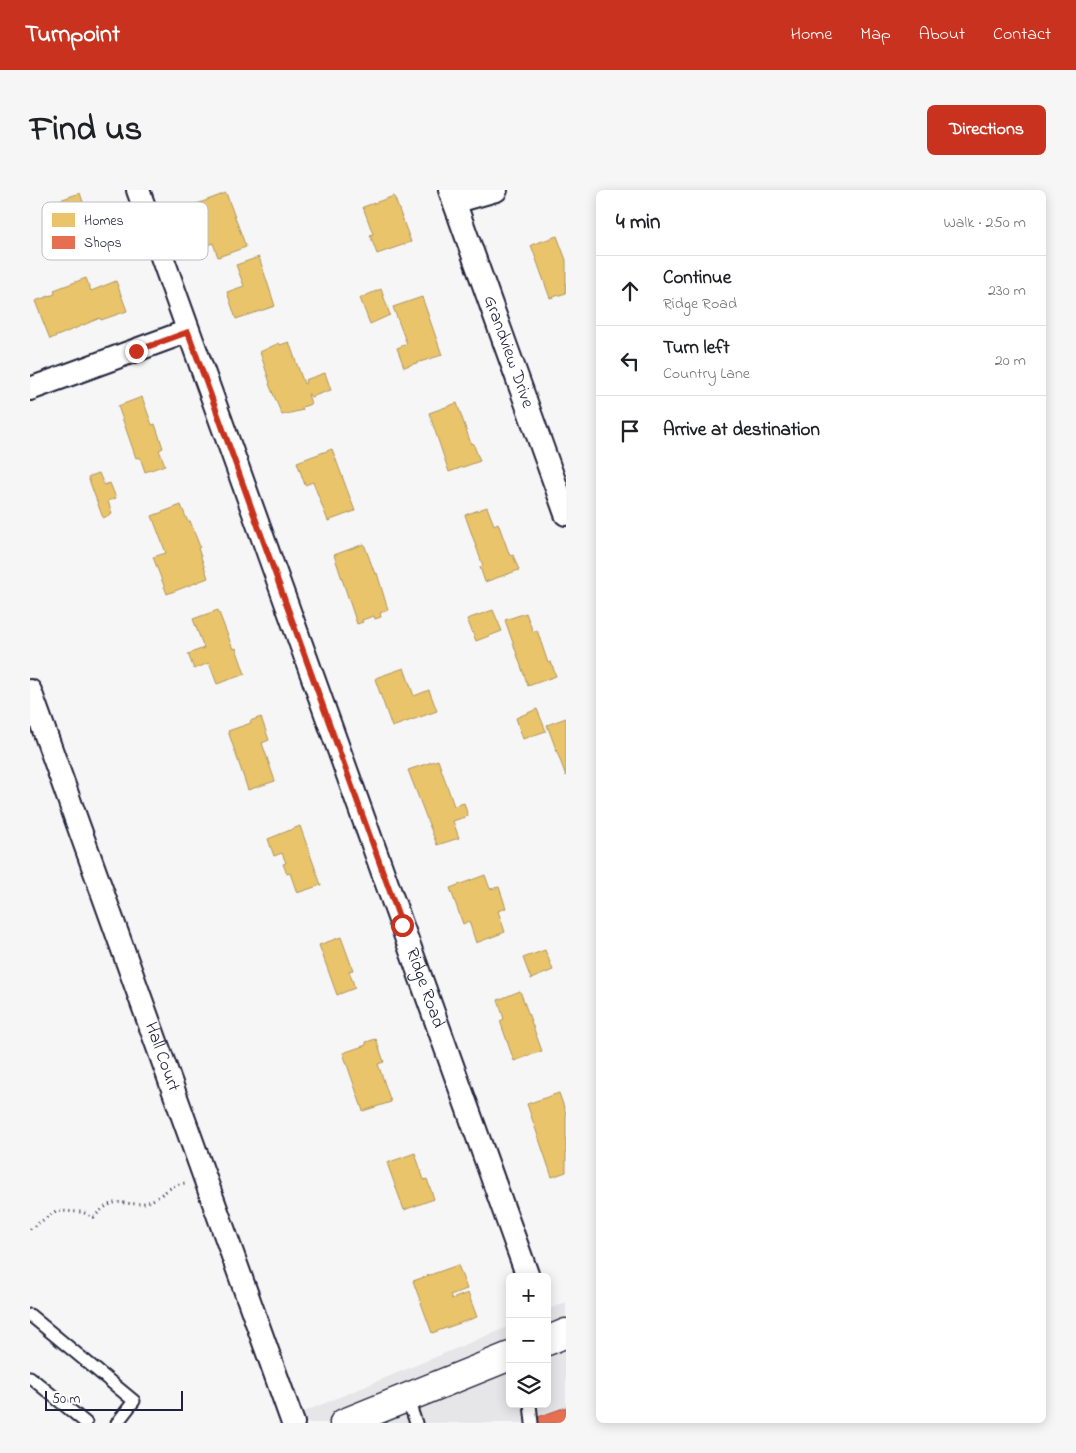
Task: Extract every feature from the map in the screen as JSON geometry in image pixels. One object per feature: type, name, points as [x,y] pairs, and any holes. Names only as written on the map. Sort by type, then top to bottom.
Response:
[{"type":"street","name":"Ridge Road","points":[[138,190],[142,202]]},
{"type":"street","points":[[452,196],[496,190]]},
{"type":"street","name":"Grandview Drive","points":[[452,196],[566,514]]},
{"type":"street","name":"Ridge Road","points":[[163,260],[527,1273]]},
{"type":"street","points":[[30,389],[188,332]]},
{"type":"street","name":"Hall Court","points":[[30,690],[292,1423]]},
{"type":"street","points":[[344,1423],[506,1358]]},
{"type":"lane","points":[[30,1315],[134,1401],[117,1423]]},
{"type":"lane","points":[[30,1377],[86,1423]]},
{"type":"lane","points":[[407,1397],[416,1423]]},
{"type":"lane","points":[[530,1408],[532,1423]]},
{"type":"path","points":[[30,1229],[56,1212],[82,1212],[94,1217],[111,1203],[121,1201],[144,1203],[155,1199],[177,1185],[187,1183],[204,1175]]},
{"type":"shaded area","points":[[566,1302],[566,1423],[277,1423],[506,1328],[506,1408],[551,1408],[551,1308]]},
{"type":"building: Homes","points":[[80,193],[83,202],[54,202]]},
{"type":"building: Homes","points":[[226,193],[246,247],[218,257],[213,243],[209,245],[208,242],[208,202],[202,202]]},
{"type":"building: Homes","points":[[394,196],[411,242],[377,254],[370,235],[373,234],[363,207]]},
{"type":"building: Homes","points":[[557,236],[566,260],[566,293],[550,298],[531,245]]},
{"type":"building: Homes","points":[[259,257],[275,306],[236,319],[227,292],[244,286],[236,265]]},
{"type":"building: Homes","points":[[86,278],[91,291],[116,281],[127,311],[101,320],[100,318],[50,339],[35,301],[55,294],[54,290]]},
{"type":"building: Homes","points":[[381,289],[390,315],[370,324],[360,298]]},
{"type":"building: Homes","points":[[422,297],[442,355],[404,367],[397,348],[407,344],[393,307]]},
{"type":"building: Homes","points":[[289,342],[304,384],[306,383],[305,380],[325,373],[331,390],[311,397],[308,394],[311,404],[302,407],[303,410],[282,415],[269,384],[260,352],[279,343],[280,345]]},
{"type":"building: Homes","points":[[142,397],[152,425],[155,424],[163,448],[159,450],[165,465],[145,472],[140,457],[136,458],[118,406]]},
{"type":"building: Homes","points":[[457,403],[471,444],[473,443],[480,461],[449,472],[429,413]]},
{"type":"building: Homes","points":[[332,449],[355,511],[328,521],[313,482],[305,485],[297,462]]},
{"type":"building: Homes","points":[[99,473],[104,485],[110,483],[116,498],[108,501],[112,514],[103,518],[88,477]]},
{"type":"building: Homes","points":[[181,505],[188,522],[190,521],[200,547],[198,548],[208,578],[167,594],[153,557],[166,553],[152,516]]},
{"type":"building: Homes","points":[[487,507],[494,525],[498,523],[510,556],[513,555],[519,570],[485,582],[480,567],[483,566],[465,515]]},
{"type":"building: Homes","points":[[364,544],[375,574],[377,573],[388,610],[380,613],[381,617],[375,619],[374,616],[357,624],[334,555]]},
{"type":"building: Homes","points":[[218,610],[233,649],[236,648],[245,674],[217,684],[209,663],[194,669],[188,654],[204,648],[193,619]]},
{"type":"building: Homes","points":[[493,610],[502,631],[476,641],[467,619]]},
{"type":"building: Homes","points":[[526,613],[533,632],[537,630],[548,663],[551,662],[556,676],[528,686],[505,620]]},
{"type":"building: Homes","points":[[404,668],[414,696],[429,690],[437,711],[392,727],[375,679]]},
{"type":"building: Homes","points":[[537,709],[546,731],[523,739],[516,718]]},
{"type":"building: Homes","points":[[261,717],[269,740],[262,743],[275,781],[248,790],[228,731],[251,723],[250,721]]},
{"type":"building: Homes","points":[[566,718],[566,776],[547,725]]},
{"type":"building: Homes","points":[[438,760],[454,806],[464,803],[468,816],[453,821],[459,838],[437,845],[408,770]]},
{"type":"building: Homes","points":[[300,826],[321,885],[297,893],[290,873],[287,874],[283,864],[286,863],[282,853],[274,856],[268,839]]},
{"type":"building: Homes","points":[[485,875],[490,889],[499,887],[506,908],[498,911],[505,932],[476,943],[469,921],[463,924],[450,888]]},
{"type":"building: Homes","points":[[341,937],[353,970],[349,971],[355,988],[337,995],[319,945]]},
{"type":"building: Homes","points":[[545,950],[553,970],[531,979],[523,958]]},
{"type":"building: Homes","points":[[520,991],[542,1051],[514,1061],[500,1021],[504,1019],[498,1000]]},
{"type":"building: Homes","points":[[376,1039],[384,1062],[378,1064],[391,1102],[363,1111],[343,1053],[366,1045],[366,1042]]},
{"type":"building: Homes","points":[[559,1093],[566,1113],[566,1172],[552,1177],[527,1104]]},
{"type":"building: Homes","points":[[415,1153],[424,1180],[427,1179],[434,1199],[404,1210],[387,1163]]},
{"type":"building: Homes","points":[[458,1265],[467,1289],[450,1295],[452,1299],[468,1293],[477,1317],[432,1333],[413,1281]]},
{"type":"building: Shops","points":[[566,1407],[566,1423],[537,1423],[535,1418]]},
{"type":"route","points":[[136,351],[188,332],[402,925]]}]
